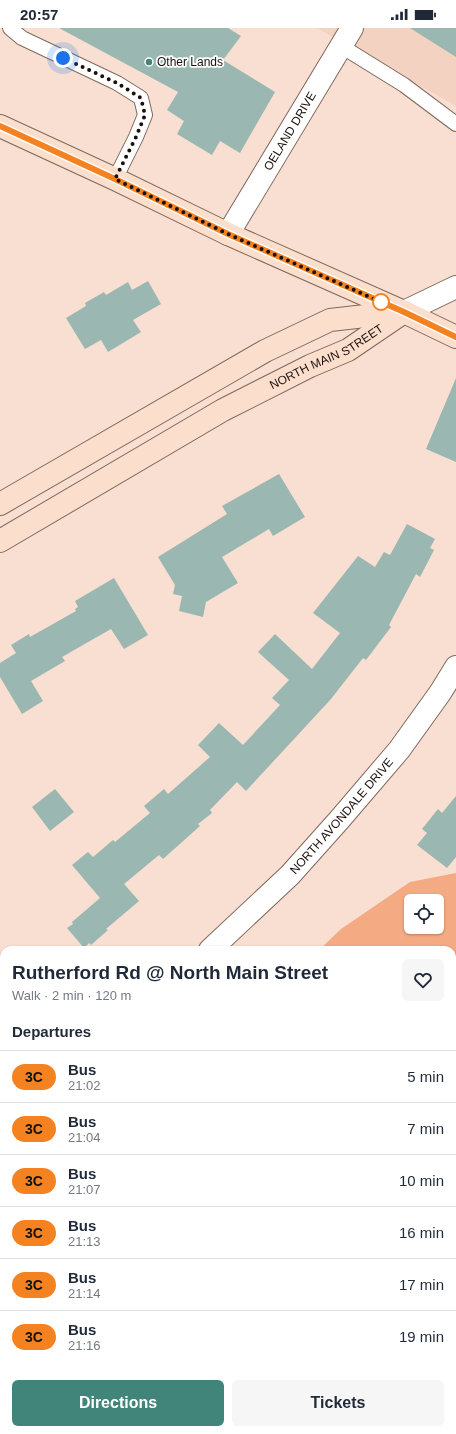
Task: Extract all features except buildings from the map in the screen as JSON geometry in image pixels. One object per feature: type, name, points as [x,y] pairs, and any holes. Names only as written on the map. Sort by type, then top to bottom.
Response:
[{"type":"street","name":"OELAND DRIVE","points":[[228,234],[347,37]]},
{"type":"street","points":[[0,126],[115,179],[228,234],[404,312],[456,337]]},
{"type":"street","points":[[404,312],[456,287]]},
{"type":"street","name":"NORTH MAIN STREET","points":[[0,504],[265,351],[330,320],[404,312]]},
{"type":"street","name":"NORTH MAIN STREET","points":[[0,541],[223,410],[310,366],[348,350],[404,312]]},
{"type":"street","name":"NORTH AVONDALE DRIVE","points":[[214,946],[290,875],[340,819],[399,750],[440,693],[456,667]]},
{"type":"lane","points":[[10,28],[22,38],[117,83],[141,98],[145,115],[115,179]]},
{"type":"lane","points":[[347,37],[404,85],[456,124]]},
{"type":"shaded area","points":[[317,28],[456,28],[456,106]]},
{"type":"shaded area","points":[[456,873],[456,946],[323,946],[341,929],[410,882]]},
{"type":"bus line","name":"3C","points":[[0,126],[115,179],[228,234],[404,312],[456,337]]},
{"type":"place","name":"Other Lands","points":[[149,62]]},
{"type":"route","points":[[63,58],[117,83],[141,98],[145,115],[115,179],[228,234],[381,302]]}]
